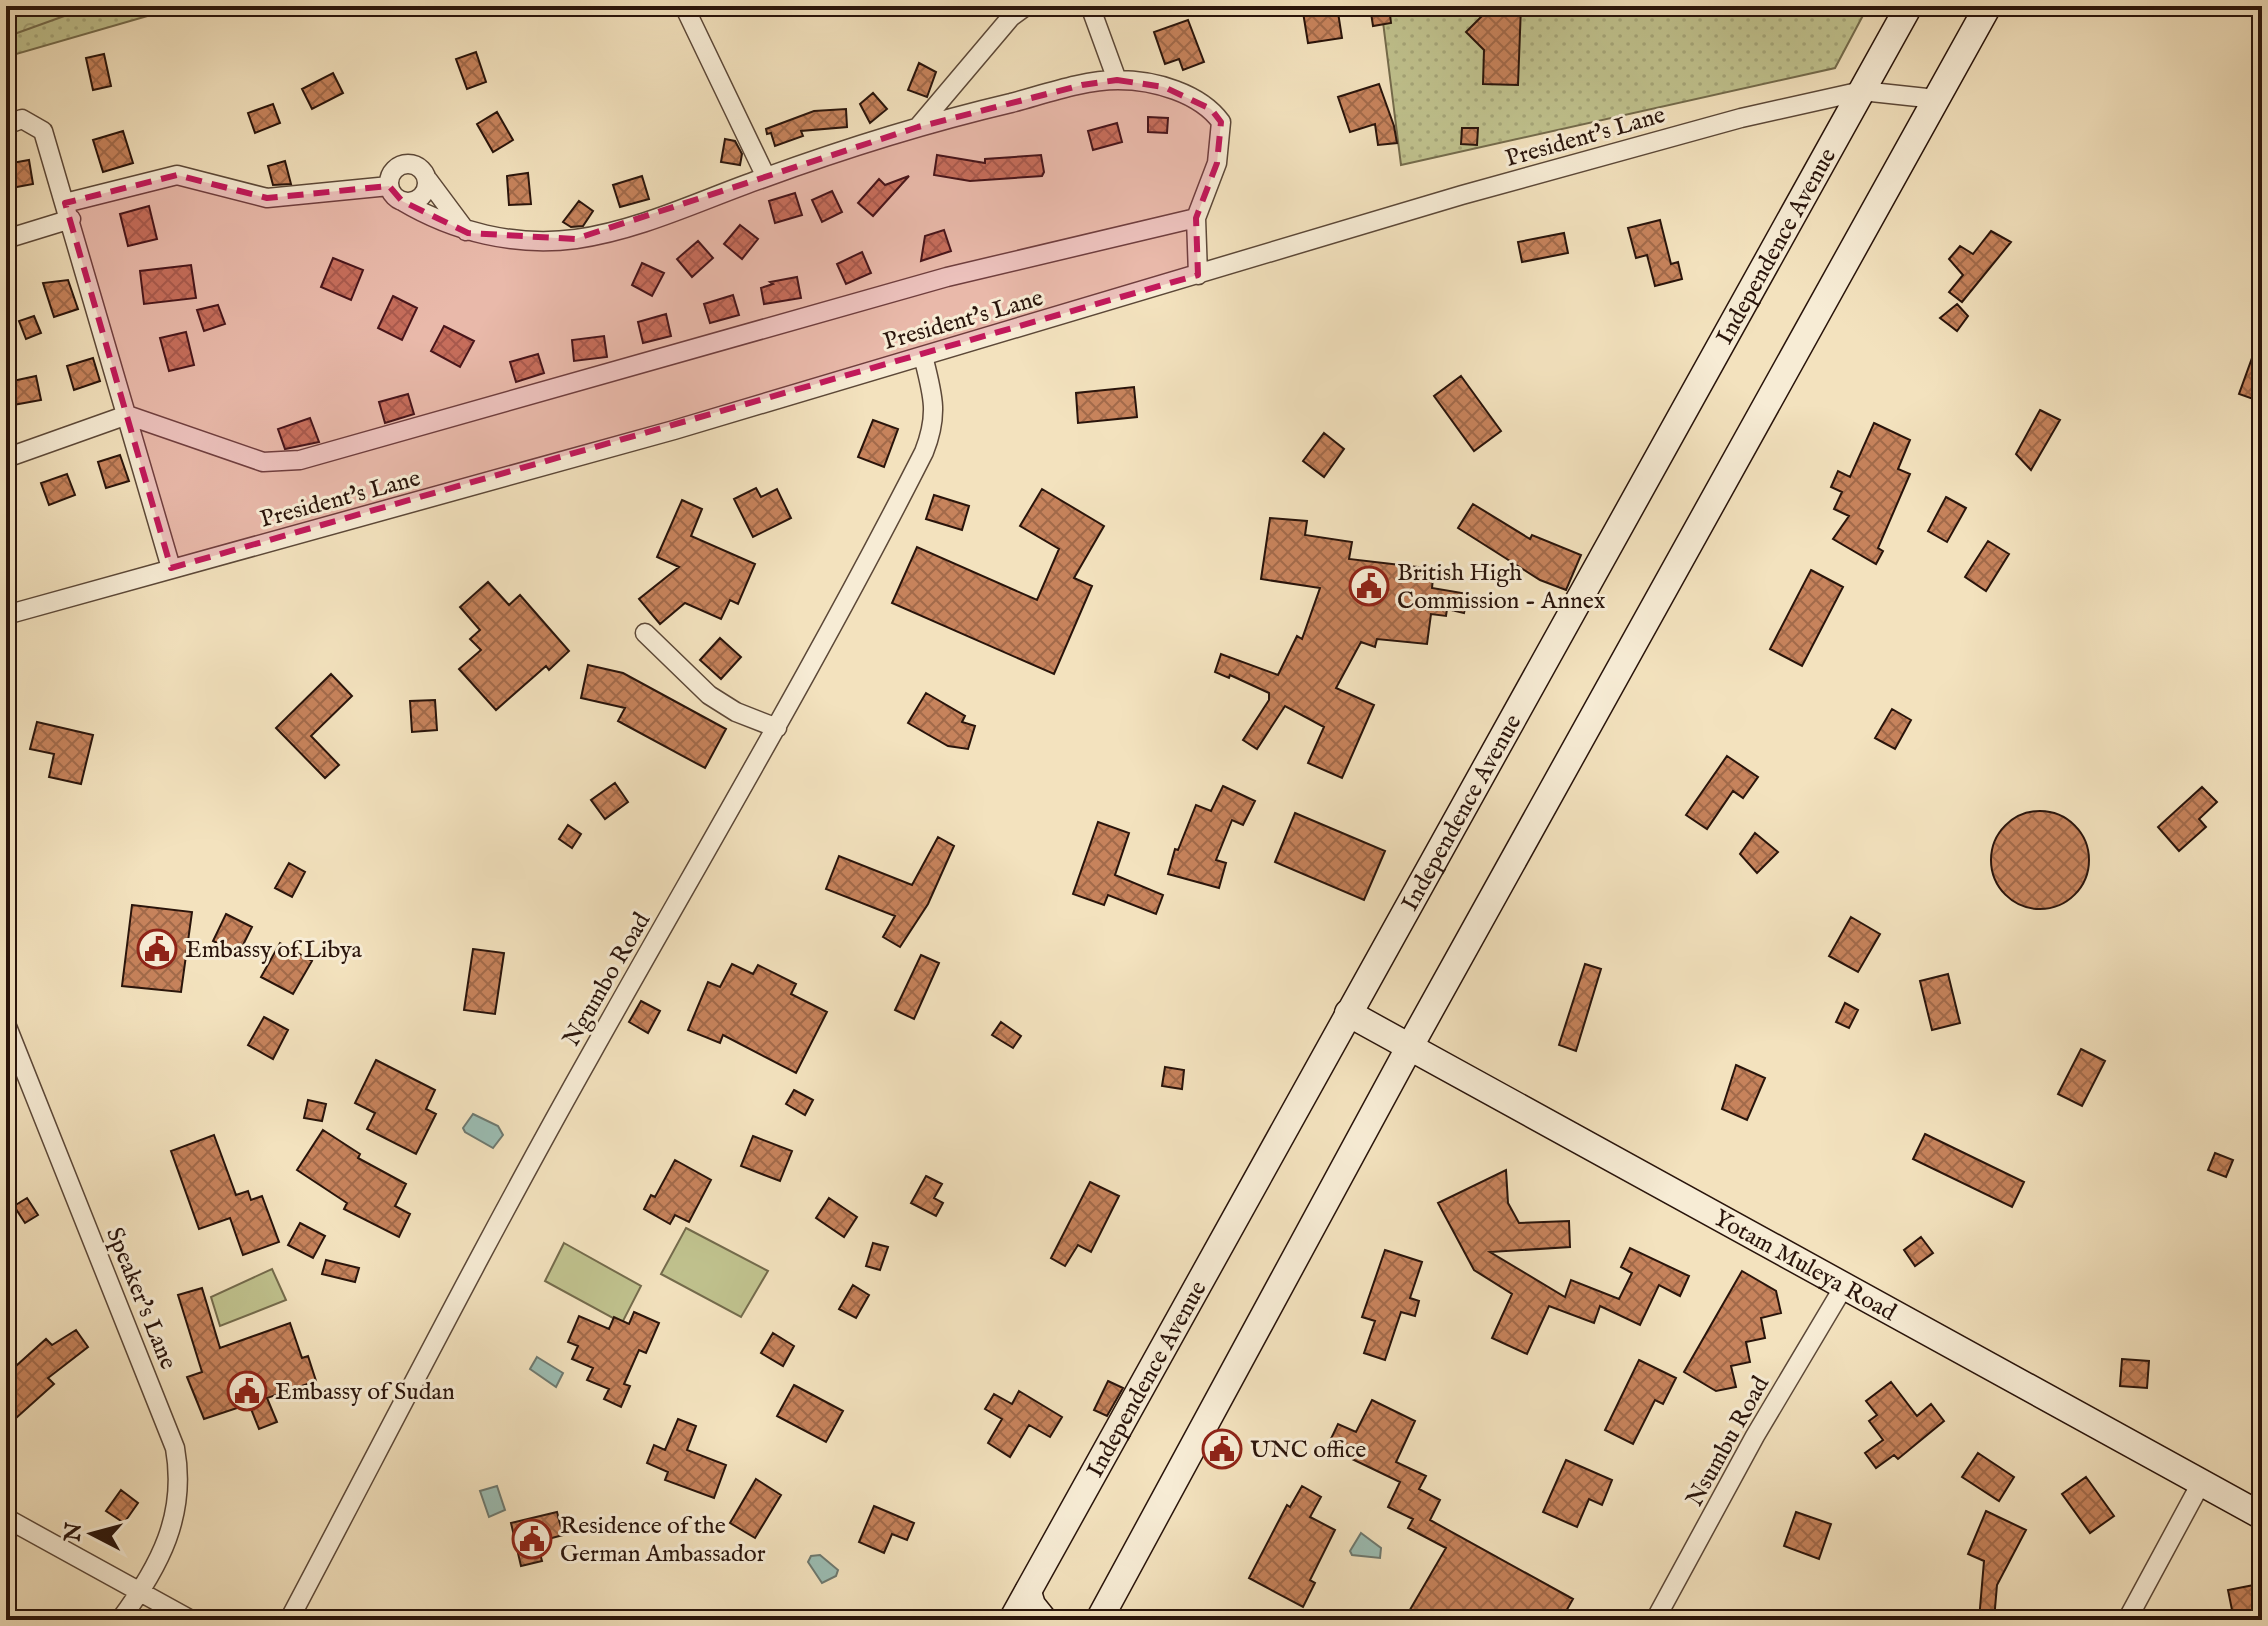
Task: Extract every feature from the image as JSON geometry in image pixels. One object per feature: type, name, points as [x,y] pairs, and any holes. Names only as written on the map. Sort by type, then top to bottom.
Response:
[{"type":"main road","name":"Independence Avenue","points":[[1012,1620],[1909,6]]},
{"type":"main road","points":[[1099,1620],[1409,1048],[1988,6]]},
{"type":"main road","name":"Yotam Muleya Road","points":[[1348,1013],[2262,1516]]},
{"type":"main road","points":[[1028,1592],[1032,1605],[1044,1620]]},
{"type":"street","points":[[684,6],[766,177]]},
{"type":"street","points":[[918,127],[990,40],[1026,6]]},
{"type":"street","points":[[1090,6],[1117,80]]},
{"type":"street","points":[[468,233],[415,164],[405,164],[390,176],[389,186],[402,201],[430,219],[468,233],[575,239],[621,229],[918,127],[1082,85],[1117,80],[1164,87],[1190,97],[1211,109],[1221,122],[1219,154],[1196,218],[1198,275]]},
{"type":"street","name":"President's Lane","points":[[6,615],[644,438],[1462,195],[1685,133],[1862,91],[1936,99]]},
{"type":"street","points":[[6,125],[22,119],[43,131],[171,568]]},
{"type":"street","points":[[6,239],[68,211],[177,175],[267,198],[389,186]]},
{"type":"street","points":[[402,201],[421,198],[428,180]]},
{"type":"street","points":[[6,458],[127,415],[263,462],[300,460],[947,277],[1196,218]]},
{"type":"street","name":"Ngumbo Road","points":[[289,1620],[589,1056],[777,728],[924,452],[933,429],[935,409],[923,356]]},
{"type":"street","points":[[645,633],[709,695],[736,712],[777,728]]},
{"type":"street","name":"Speaker's Lane","points":[[6,1024],[175,1448],[180,1477],[177,1511],[166,1547],[141,1592],[120,1620]]},
{"type":"street","name":"Nsumbu Road","points":[[1655,1620],[1755,1436],[1843,1288]]},
{"type":"street","points":[[2127,1620],[2201,1483]]},
{"type":"street","points":[[6,1518],[191,1620]]},
{"type":"highlighted area","points":[[1117,80],[1164,87],[1211,109],[1221,122],[1217,163],[1196,218],[1198,275],[171,568],[65,203],[177,175],[267,198],[389,186],[402,201],[468,233],[575,239],[918,127],[1082,85]]},
{"type":"green space","points":[[6,6],[182,6],[6,57]]},
{"type":"green space","points":[[6,6],[92,6],[6,37]]},
{"type":"green space","points":[[1381,6],[1868,6],[1835,68],[1401,165]]},
{"type":"green space","points":[[686,1228],[768,1271],[741,1317],[661,1274]]},
{"type":"green space","points":[[564,1243],[641,1286],[622,1323],[545,1281]]},
{"type":"green space","points":[[272,1269],[286,1300],[220,1326],[211,1297]]},
{"type":"water","points":[[473,1114],[498,1126],[503,1135],[493,1148],[465,1132],[463,1128]]},
{"type":"water","points":[[537,1357],[563,1373],[556,1387],[530,1369]]},
{"type":"water","points":[[497,1486],[505,1510],[489,1517],[480,1491]]},
{"type":"water","points":[[1361,1533],[1381,1548],[1380,1558],[1352,1555],[1350,1551]]},
{"type":"water","points":[[820,1555],[838,1570],[836,1576],[822,1583],[808,1562],[811,1556]]},
{"type":"building","points":[[1302,6],[1337,6],[1342,38],[1308,43]]},
{"type":"building","points":[[1370,6],[1389,6],[1391,23],[1373,26]]},
{"type":"building","points":[[1486,6],[1521,6],[1518,85],[1483,84],[1484,50],[1466,32],[1485,13]]},
{"type":"building","points":[[1188,20],[1204,62],[1183,70],[1179,59],[1165,64],[1154,32]]},
{"type":"building","points":[[476,52],[486,82],[467,89],[456,59]]},
{"type":"building","points":[[104,54],[111,86],[93,90],[86,58]]},
{"type":"building","points":[[919,63],[936,72],[927,97],[908,90]]},
{"type":"building","points":[[333,73],[343,93],[312,109],[302,89]]},
{"type":"building","points":[[1379,84],[1397,143],[1378,145],[1375,124],[1350,132],[1338,97]]},
{"type":"building","points":[[873,93],[887,109],[870,123],[860,104]]},
{"type":"building","points":[[273,104],[280,123],[255,133],[248,113]]},
{"type":"building","points":[[846,109],[847,127],[801,131],[803,136],[775,146],[771,133],[767,134],[766,129],[814,111]]},
{"type":"building","points":[[497,112],[513,140],[493,152],[477,124]]},
{"type":"building","points":[[1148,117],[1168,118],[1167,133],[1148,132]]},
{"type":"building","points":[[1117,123],[1122,142],[1093,150],[1088,131]]},
{"type":"building","points":[[1462,128],[1478,128],[1477,145],[1461,144]]},
{"type":"building","points":[[123,131],[133,163],[103,172],[93,140]]},
{"type":"building","points":[[725,139],[735,141],[742,154],[740,165],[721,162]]},
{"type":"building","points":[[937,155],[985,163],[985,159],[1041,155],[1044,172],[1042,176],[970,181],[934,175]]},
{"type":"building","points":[[29,160],[33,184],[6,189],[6,164]]},
{"type":"building","points":[[285,161],[291,184],[273,185],[268,166]]},
{"type":"building","points":[[528,173],[531,204],[509,205],[507,176]]},
{"type":"building","points":[[642,176],[649,199],[620,207],[613,185]]},
{"type":"building","points":[[909,176],[873,216],[858,203],[879,179],[885,185]]},
{"type":"building","points":[[832,191],[842,212],[822,222],[812,200]]},
{"type":"building","points":[[795,193],[802,215],[775,223],[769,201]]},
{"type":"building","points":[[579,201],[593,211],[583,226],[571,227],[563,222]]},
{"type":"building","points":[[149,206],[157,239],[128,246],[120,214]]},
{"type":"building","points":[[1660,220],[1671,264],[1678,262],[1682,279],[1655,286],[1647,255],[1636,258],[1628,228]]},
{"type":"building","points":[[740,225],[758,239],[742,259],[724,244]]},
{"type":"building","points":[[944,230],[951,251],[921,261],[925,236]]},
{"type":"building","points":[[1991,231],[2011,242],[1962,302],[1949,292],[1963,275],[1949,259],[1960,246],[1973,254]]},
{"type":"building","points":[[1564,233],[1568,253],[1522,262],[1518,242]]},
{"type":"building","points":[[698,241],[713,258],[692,277],[677,259]]},
{"type":"building","points":[[862,252],[871,273],[846,284],[837,264]]},
{"type":"building","points":[[333,258],[363,270],[351,300],[321,287]]},
{"type":"building","points":[[642,263],[664,273],[652,296],[632,285]]},
{"type":"building","points":[[191,265],[196,298],[144,304],[140,271]]},
{"type":"building","points":[[797,277],[801,298],[764,304],[761,288],[773,284],[770,282]]},
{"type":"building","points":[[68,280],[78,309],[54,317],[43,283]]},
{"type":"building","points":[[733,295],[739,315],[710,323],[704,304]]},
{"type":"building","points":[[393,296],[417,308],[402,340],[378,328]]},
{"type":"building","points":[[1957,304],[1968,316],[1957,331],[1940,318]]},
{"type":"building","points":[[218,305],[225,324],[204,331],[197,310]]},
{"type":"building","points":[[666,314],[671,336],[643,343],[638,322]]},
{"type":"building","points":[[34,316],[41,333],[26,339],[19,321]]},
{"type":"building","points":[[444,326],[474,341],[460,367],[431,351]]},
{"type":"building","points":[[186,332],[194,365],[169,371],[160,338]]},
{"type":"building","points":[[604,336],[607,357],[574,361],[572,340]]},
{"type":"building","points":[[2262,336],[2262,402],[2239,394]]},
{"type":"building","points":[[538,354],[544,373],[516,382],[510,362]]},
{"type":"building","points":[[93,358],[100,381],[74,390],[67,366]]},
{"type":"building","points":[[36,376],[41,400],[13,405],[8,382]]},
{"type":"building","points":[[1461,376],[1501,431],[1474,451],[1434,396]]},
{"type":"building","points":[[1134,387],[1137,417],[1078,423],[1076,393]]},
{"type":"building","points":[[408,394],[414,414],[385,423],[379,402]]},
{"type":"building","points":[[2040,410],[2060,420],[2031,470],[2016,454]]},
{"type":"building","points":[[310,418],[319,442],[285,449],[278,429]]},
{"type":"building","points":[[873,420],[898,429],[884,467],[858,457]]},
{"type":"building","points":[[1874,423],[1910,440],[1898,469],[1910,474],[1878,548],[1883,551],[1876,564],[1833,539],[1849,516],[1834,509],[1842,492],[1831,487],[1838,471],[1850,477]]},
{"type":"building","points":[[1324,433],[1344,449],[1324,477],[1303,461]]},
{"type":"building","points":[[120,455],[129,481],[106,488],[98,462]]},
{"type":"building","points":[[67,474],[75,495],[49,505],[41,483]]},
{"type":"building","points":[[756,488],[761,497],[777,489],[791,518],[753,537],[734,499]]},
{"type":"building","points":[[1042,489],[1104,526],[1074,578],[1092,586],[1054,674],[892,603],[917,547],[1037,600],[1059,549],[1020,526]]},
{"type":"building","points":[[934,495],[969,506],[962,530],[926,519]]},
{"type":"building","points":[[1946,497],[1966,508],[1947,542],[1928,531]]},
{"type":"building","points":[[682,500],[702,509],[691,536],[755,564],[738,604],[730,600],[721,619],[685,603],[660,624],[639,599],[679,567],[657,557]]},
{"type":"building","points":[[1473,504],[1530,539],[1532,535],[1581,555],[1566,590],[1540,580],[1458,528]]},
{"type":"building","points":[[1270,518],[1307,521],[1305,535],[1352,542],[1349,559],[1434,569],[1432,588],[1468,594],[1464,613],[1447,609],[1446,616],[1431,614],[1427,644],[1377,639],[1375,647],[1361,642],[1336,688],[1374,705],[1342,778],[1308,763],[1324,727],[1285,706],[1257,749],[1243,740],[1269,700],[1269,693],[1230,675],[1229,678],[1215,672],[1221,654],[1278,675],[1297,636],[1302,639],[1320,588],[1261,579]]},
{"type":"building","points":[[1988,541],[2009,554],[1986,591],[1965,577]]},
{"type":"building","points":[[1811,570],[1843,587],[1802,666],[1770,649]]},
{"type":"building","points":[[488,582],[509,605],[520,595],[569,651],[549,670],[546,666],[496,710],[459,669],[481,650],[470,639],[480,630],[460,607]]},
{"type":"building","points":[[720,638],[741,657],[721,679],[700,660]]},
{"type":"building","points":[[588,665],[623,673],[726,729],[705,768],[618,721],[625,708],[581,698]]},
{"type":"building","points":[[331,674],[352,696],[311,736],[339,765],[325,778],[276,728]]},
{"type":"building","points":[[926,693],[965,716],[962,722],[975,726],[968,749],[948,746],[908,723]]},
{"type":"building","points":[[435,700],[437,730],[412,732],[410,701]]},
{"type":"building","points":[[1892,709],[1911,720],[1895,749],[1875,738]]},
{"type":"building","points":[[37,722],[93,735],[81,784],[49,777],[54,754],[30,749]]},
{"type":"building","points":[[1727,756],[1758,777],[1743,798],[1733,791],[1707,829],[1686,815]]},
{"type":"building","points":[[615,783],[628,802],[605,819],[591,800]]},
{"type":"building","points":[[1223,786],[1255,801],[1243,825],[1232,820],[1216,860],[1226,863],[1219,888],[1168,874],[1175,849],[1178,850],[1196,805],[1211,811]]},
{"type":"building","points":[[2202,787],[2217,802],[2199,819],[2206,827],[2179,851],[2158,827]]},
{"type":"building","points":[[2040,811],[2059,815],[2074,826],[2085,841],[2089,860],[2085,879],[2074,894],[2059,905],[2040,909],[2021,905],[2006,894],[1995,879],[1991,860],[1995,841],[2006,826],[2021,815]]},
{"type":"building","points":[[1295,813],[1385,851],[1364,900],[1275,862]]},
{"type":"building","points":[[1098,822],[1129,833],[1115,875],[1163,895],[1156,914],[1108,895],[1104,905],[1073,894]]},
{"type":"building","points":[[568,825],[581,834],[572,848],[559,839]]},
{"type":"building","points":[[1755,833],[1778,852],[1757,873],[1740,854]]},
{"type":"building","points":[[938,837],[954,846],[928,904],[900,947],[883,937],[895,916],[826,889],[839,856],[912,885]]},
{"type":"building","points":[[289,863],[305,872],[292,897],[275,888]]},
{"type":"building","name":"Embassy of Libya","points":[[132,905],[192,912],[181,992],[122,986]]},
{"type":"building","points":[[226,914],[252,927],[239,953],[213,941]]},
{"type":"building","points":[[1851,917],[1880,934],[1858,972],[1829,956]]},
{"type":"building","points":[[280,943],[312,961],[293,994],[261,977]]},
{"type":"building","points":[[473,949],[504,953],[495,1014],[464,1010]]},
{"type":"building","points":[[921,955],[939,963],[914,1019],[895,1010]]},
{"type":"building","points":[[732,964],[753,974],[758,965],[796,984],[791,994],[827,1012],[796,1073],[723,1035],[720,1043],[688,1030],[708,982],[720,987]]},
{"type":"building","points":[[1585,964],[1601,969],[1576,1051],[1559,1045]]},
{"type":"building","points":[[1948,974],[1960,1023],[1932,1030],[1920,981]]},
{"type":"building","points":[[641,1001],[660,1011],[648,1033],[629,1022]]},
{"type":"building","points":[[1845,1003],[1858,1010],[1849,1028],[1836,1022]]},
{"type":"building","points":[[264,1017],[288,1030],[273,1059],[248,1045]]},
{"type":"building","points":[[1001,1022],[1021,1036],[1013,1048],[992,1035]]},
{"type":"building","points":[[2081,1049],[2105,1061],[2082,1106],[2058,1094]]},
{"type":"building","points":[[376,1060],[435,1090],[426,1109],[436,1114],[416,1154],[367,1129],[375,1113],[355,1103]]},
{"type":"building","points":[[1736,1065],[1765,1078],[1747,1120],[1722,1109]]},
{"type":"building","points":[[1165,1067],[1184,1070],[1182,1089],[1162,1086]]},
{"type":"building","points":[[794,1090],[813,1100],[805,1115],[786,1104]]},
{"type":"building","points":[[308,1100],[326,1104],[322,1121],[304,1118]]},
{"type":"building","points":[[323,1130],[360,1154],[358,1158],[406,1184],[395,1206],[410,1214],[399,1237],[344,1209],[347,1203],[297,1170]]},
{"type":"building","points":[[1925,1134],[2024,1182],[2012,1207],[1913,1159]]},
{"type":"building","points":[[214,1135],[236,1195],[248,1191],[251,1200],[262,1196],[279,1242],[243,1255],[230,1218],[199,1229],[171,1151]]},
{"type":"building","points":[[753,1136],[792,1151],[780,1181],[741,1166]]},
{"type":"building","points":[[2215,1153],[2233,1160],[2226,1177],[2208,1170]]},
{"type":"building","points":[[675,1160],[711,1180],[689,1222],[675,1215],[670,1224],[644,1209],[651,1195],[655,1197]]},
{"type":"building","points":[[1506,1170],[1508,1203],[1519,1223],[1569,1221],[1570,1247],[1490,1252],[1565,1297],[1571,1280],[1619,1299],[1632,1273],[1621,1267],[1630,1248],[1689,1276],[1680,1296],[1659,1285],[1640,1325],[1600,1306],[1594,1323],[1549,1306],[1527,1354],[1492,1338],[1512,1294],[1474,1270],[1438,1203]]},
{"type":"building","points":[[926,1176],[942,1184],[934,1198],[943,1203],[936,1216],[911,1203]]},
{"type":"building","points":[[1090,1182],[1119,1196],[1091,1252],[1078,1245],[1065,1266],[1051,1258]]},
{"type":"building","points":[[27,1198],[38,1215],[25,1223],[14,1206]]},
{"type":"building","points":[[829,1198],[857,1217],[844,1237],[816,1218]]},
{"type":"building","points":[[300,1223],[325,1236],[313,1258],[288,1245]]},
{"type":"building","points":[[1921,1237],[1933,1253],[1915,1266],[1904,1250]]},
{"type":"building","points":[[873,1243],[888,1247],[880,1270],[866,1266]]},
{"type":"building","points":[[1385,1250],[1422,1262],[1410,1298],[1419,1301],[1415,1316],[1401,1312],[1385,1360],[1364,1353],[1375,1321],[1362,1317]]},
{"type":"building","points":[[326,1260],[359,1268],[355,1282],[322,1274]]},
{"type":"building","points":[[1742,1271],[1776,1291],[1781,1313],[1761,1318],[1765,1338],[1746,1342],[1750,1362],[1731,1366],[1736,1387],[1716,1391],[1684,1372]]},
{"type":"building","points":[[853,1285],[869,1295],[856,1318],[839,1309]]},
{"type":"building","points":[[202,1288],[220,1348],[290,1323],[302,1358],[308,1356],[316,1381],[267,1398],[277,1422],[259,1429],[249,1404],[204,1419],[187,1377],[202,1372],[178,1295]]},
{"type":"building","points":[[634,1312],[659,1323],[646,1353],[639,1350],[624,1384],[630,1386],[621,1407],[604,1399],[609,1389],[587,1380],[593,1368],[572,1359],[578,1346],[568,1342],[579,1316],[609,1329],[614,1317],[629,1324]]},
{"type":"building","points":[[76,1330],[88,1347],[48,1378],[54,1384],[6,1427],[6,1375],[46,1339],[52,1345]]},
{"type":"building","points":[[773,1333],[794,1346],[783,1366],[761,1353]]},
{"type":"building","points":[[2122,1359],[2149,1361],[2147,1388],[2120,1386]]},
{"type":"building","points":[[1639,1360],[1676,1378],[1663,1404],[1655,1400],[1633,1444],[1605,1430]]},
{"type":"building","points":[[1108,1381],[1123,1388],[1107,1416],[1094,1410]]},
{"type":"building","points":[[1891,1382],[1917,1416],[1931,1404],[1944,1421],[1898,1459],[1894,1455],[1876,1468],[1865,1453],[1883,1440],[1869,1421],[1877,1415],[1866,1401]]},
{"type":"building","points":[[794,1385],[843,1411],[826,1442],[777,1416]]},
{"type":"building","points":[[1019,1391],[1062,1417],[1050,1437],[1029,1425],[1010,1457],[988,1443],[1002,1419],[985,1409],[994,1394],[1012,1404]]},
{"type":"building","points":[[1372,1400],[1415,1421],[1396,1462],[1426,1476],[1419,1489],[1440,1500],[1430,1520],[1573,1599],[1561,1620],[1404,1620],[1446,1548],[1408,1528],[1413,1519],[1388,1507],[1400,1482],[1327,1447],[1338,1424],[1356,1432]]},
{"type":"building","points":[[678,1419],[696,1426],[687,1450],[726,1465],[714,1498],[665,1480],[668,1472],[647,1463],[654,1445],[665,1450]]},
{"type":"building","points":[[1978,1453],[2014,1477],[1999,1501],[1962,1477]]},
{"type":"building","points":[[1566,1460],[1612,1480],[1602,1505],[1589,1499],[1577,1527],[1543,1512]]},
{"type":"building","points":[[2086,1477],[2114,1516],[2090,1533],[2062,1494]]},
{"type":"building","points":[[756,1479],[781,1495],[755,1538],[730,1523]]},
{"type":"building","points":[[1302,1486],[1321,1497],[1310,1517],[1335,1530],[1310,1580],[1315,1583],[1303,1607],[1249,1578],[1287,1505],[1290,1507]]},
{"type":"building","points":[[121,1490],[138,1503],[124,1523],[106,1511]]},
{"type":"building","points":[[874,1506],[914,1523],[907,1540],[892,1534],[884,1553],[859,1542]]},
{"type":"building","points":[[1986,1511],[2026,1530],[1997,1585],[1994,1620],[1979,1620],[1984,1561],[1968,1554]]},
{"type":"building","name":"Residence of the German Ambassador","points":[[557,1512],[563,1535],[537,1542],[542,1561],[521,1566],[511,1523]]},
{"type":"building","points":[[1796,1512],[1831,1524],[1819,1559],[1784,1546]]},
{"type":"building","points":[[2254,1585],[2258,1602],[2262,1601],[2262,1620],[2234,1620],[2228,1590]]},
{"type":"place","name":"British High Commission - Annex","points":[[1369,586]]},
{"type":"place","name":"Embassy of Libya","points":[[157,949]]},
{"type":"place","name":"Embassy of Sudan","points":[[247,1391]]},
{"type":"place","name":"UNC office","points":[[1222,1449]]},
{"type":"place","name":"Residence of the German Ambassador","points":[[532,1539]]}]
